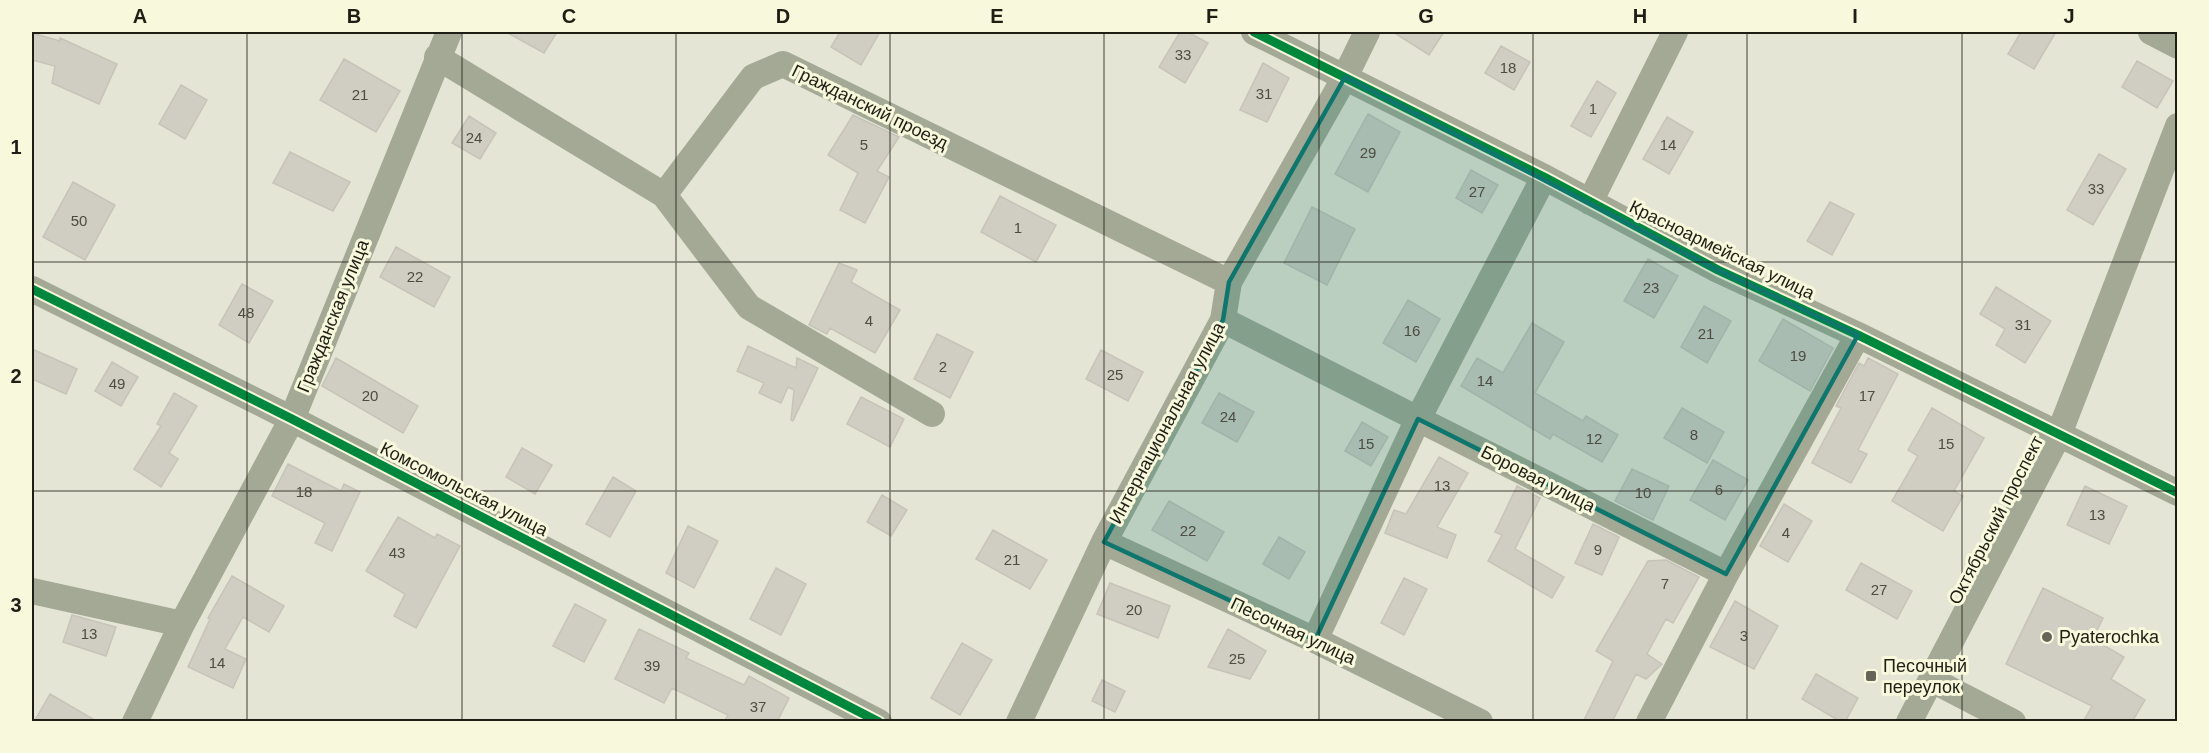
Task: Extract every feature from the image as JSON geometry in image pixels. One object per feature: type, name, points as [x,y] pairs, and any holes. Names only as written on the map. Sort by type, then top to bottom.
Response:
[{"type":"street","name":"Гражданская улица","points":[[135,722],[182,624],[292,419],[449,32]]},
{"type":"street","name":"Красноармейская улица","points":[[1254,32],[1544,177],[1718,270],[1858,335],[2178,493]]},
{"type":"street","name":"Интернациональная улица","points":[[1019,722],[1104,543],[1222,320],[1229,282],[1345,77],[1366,32]]},
{"type":"street","points":[[1590,202],[1675,32]]},
{"type":"street","points":[[2151,32],[2178,46]]},
{"type":"street","points":[[437,57],[664,195],[749,307],[932,414]]},
{"type":"street","name":"Гражданский проезд","points":[[664,195],[753,77],[783,64],[1229,282]]},
{"type":"street","name":"Октябрьский проспект","points":[[1909,722],[2059,434],[2178,126]]},
{"type":"street","points":[[1315,640],[1418,419],[1544,177]]},
{"type":"street","name":"Комсомольская улица","points":[[32,289],[292,419],[879,722]]},
{"type":"street","name":"Боровая улица","points":[[1222,320],[1726,574]]},
{"type":"street","points":[[1649,722],[1726,574],[1858,335]]},
{"type":"street","name":"Песочная улица","points":[[1104,543],[1315,640],[1480,722]]},
{"type":"street","points":[[32,591],[182,624]]},
{"type":"street","points":[[1932,680],[2013,722]]},
{"type":"highlighted area","points":[[1345,77],[1718,270],[1858,335],[1726,574],[1418,419],[1315,640],[1104,542],[1223,320],[1229,282]]},
{"type":"building","points":[[506,32],[557,32],[544,53]]},
{"type":"building","points":[[840,32],[880,32],[861,65],[831,47]]},
{"type":"building","points":[[1180,32],[1188,32],[1208,43],[1185,83],[1159,67]]},
{"type":"building","points":[[1393,32],[1444,32],[1429,55]]},
{"type":"building","points":[[2021,32],[2056,32],[2034,69],[2008,54]]},
{"type":"building","points":[[32,33],[60,41],[60,38],[117,64],[99,104],[52,83],[55,66],[32,60]]},
{"type":"building","points":[[1501,46],[1530,62],[1514,90],[1485,73]]},
{"type":"building","points":[[344,59],[400,91],[376,132],[320,100]]},
{"type":"building","points":[[2137,61],[2173,81],[2157,108],[2122,87]]},
{"type":"building","points":[[1263,63],[1289,78],[1267,122],[1240,110]]},
{"type":"building","points":[[1597,81],[1616,93],[1591,137],[1571,126]]},
{"type":"building","points":[[181,85],[207,100],[185,139],[159,124]]},
{"type":"building","points":[[1368,114],[1400,132],[1368,192],[1335,174]]},
{"type":"building","points":[[853,115],[899,137],[877,171],[889,177],[865,223],[840,210],[858,173],[828,155]]},
{"type":"building","points":[[469,116],[496,133],[480,159],[452,143]]},
{"type":"building","points":[[1667,117],[1693,132],[1669,174],[1643,159]]},
{"type":"building","points":[[290,152],[350,182],[333,211],[273,183]]},
{"type":"building","points":[[2099,154],[2126,169],[2093,225],[2067,210]]},
{"type":"building","points":[[1471,170],[1498,185],[1482,213],[1456,198]]},
{"type":"building","points":[[73,182],[115,205],[85,260],[43,237]]},
{"type":"building","points":[[1000,196],[1056,225],[1036,262],[981,232]]},
{"type":"building","points":[[1830,202],[1854,214],[1832,255],[1807,241]]},
{"type":"building","points":[[1312,207],[1355,229],[1327,285],[1284,263]]},
{"type":"building","points":[[396,247],[450,277],[434,307],[380,277]]},
{"type":"building","points":[[1648,259],[1678,276],[1654,318],[1624,301]]},
{"type":"building","points":[[839,263],[857,270],[851,282],[900,310],[875,353],[830,328],[827,334],[809,325]]},
{"type":"building","points":[[242,284],[273,301],[249,343],[219,325]]},
{"type":"building","points":[[1996,287],[2051,321],[2025,363],[1996,345],[2005,329],[1980,314]]},
{"type":"building","points":[[1408,300],[1440,319],[1416,362],[1383,343]]},
{"type":"building","points":[[1704,306],[1731,321],[1707,363],[1681,347]]},
{"type":"building","points":[[1783,319],[1833,348],[1810,391],[1759,361]]},
{"type":"building","points":[[1532,323],[1564,342],[1535,393],[1583,421],[1586,416],[1618,435],[1602,462],[1553,434],[1550,439],[1461,386],[1477,358],[1503,373]]},
{"type":"building","points":[[937,334],[973,352],[950,398],[914,379]]},
{"type":"building","points":[[748,346],[796,368],[797,358],[818,368],[793,421],[791,420],[794,390],[788,387],[781,403],[759,393],[764,383],[737,371]]},
{"type":"building","points":[[32,349],[77,369],[66,394],[32,379]]},
{"type":"building","points":[[1101,350],[1143,372],[1128,401],[1086,379]]},
{"type":"building","points":[[336,358],[418,406],[403,433],[322,386]]},
{"type":"building","points":[[1868,358],[1898,374],[1858,450],[1867,454],[1851,483],[1812,463],[1841,408],[1836,406],[1859,363],[1864,366]]},
{"type":"building","points":[[112,362],[138,377],[121,406],[95,391]]},
{"type":"building","points":[[174,393],[197,406],[169,453],[178,459],[161,487],[134,469],[161,426],[157,424]]},
{"type":"building","points":[[1219,393],[1254,412],[1237,442],[1202,423]]},
{"type":"building","points":[[861,397],[904,419],[890,447],[847,424]]},
{"type":"building","points":[[1682,408],[1724,432],[1707,463],[1664,438]]},
{"type":"building","points":[[1932,408],[1984,438],[1954,491],[1963,496],[1943,531],[1892,501],[1918,456],[1908,450]]},
{"type":"building","points":[[1362,422],[1388,437],[1371,466],[1345,451]]},
{"type":"building","points":[[522,448],[552,465],[535,494],[506,477]]},
{"type":"building","points":[[1439,457],[1468,473],[1437,527],[1456,535],[1447,558],[1385,533],[1394,510],[1406,514]]},
{"type":"building","points":[[1713,460],[1748,480],[1725,520],[1690,500]]},
{"type":"building","points":[[288,464],[341,491],[344,484],[360,492],[332,551],[315,543],[325,523],[272,496]]},
{"type":"building","points":[[1632,469],[1669,486],[1653,520],[1615,501]]},
{"type":"building","points":[[613,477],[636,491],[610,537],[586,524]]},
{"type":"building","points":[[1517,486],[1540,498],[1515,549],[1564,577],[1552,598],[1488,561],[1502,535],[1495,532]]},
{"type":"building","points":[[2085,486],[2127,506],[2109,544],[2067,525]]},
{"type":"building","points":[[882,495],[907,510],[891,536],[867,522]]},
{"type":"building","points":[[1169,501],[1224,532],[1207,561],[1152,530]]},
{"type":"building","points":[[1784,504],[1812,521],[1788,562],[1760,546]]},
{"type":"building","points":[[398,517],[435,538],[437,534],[460,546],[416,628],[394,616],[405,594],[366,571]]},
{"type":"building","points":[[1593,524],[1619,537],[1602,575],[1575,563]]},
{"type":"building","points":[[688,526],[718,541],[694,588],[666,573]]},
{"type":"building","points":[[993,530],[1047,560],[1030,589],[976,559]]},
{"type":"building","points":[[1279,537],[1305,552],[1289,579],[1263,564]]},
{"type":"building","points":[[1666,560],[1699,577],[1673,623],[1666,619],[1647,654],[1662,664],[1646,679],[1636,674],[1612,722],[1583,722],[1613,661],[1596,651],[1648,561]]},
{"type":"building","points":[[1861,563],[1912,591],[1897,619],[1846,590]]},
{"type":"building","points":[[776,568],[806,584],[781,635],[750,619]]},
{"type":"building","points":[[232,576],[284,606],[269,632],[243,617],[225,649],[246,659],[233,688],[188,667],[210,619],[208,618]]},
{"type":"building","points":[[1404,578],[1427,589],[1404,635],[1381,623]]},
{"type":"building","points":[[1110,583],[1170,606],[1158,638],[1097,614]]},
{"type":"building","points":[[2043,588],[2103,618],[2093,639],[2124,657],[2111,679],[2145,700],[2132,722],[2083,722],[2092,706],[2006,664]]},
{"type":"building","points":[[1735,601],[1778,626],[1754,669],[1710,647]]},
{"type":"building","points":[[575,604],[606,620],[584,662],[553,646]]},
{"type":"building","points":[[72,615],[116,627],[106,656],[63,642]]},
{"type":"building","points":[[639,629],[689,653],[686,658],[744,685],[749,676],[789,698],[777,722],[724,722],[728,715],[672,688],[664,703],[615,679]]},
{"type":"building","points":[[1228,629],[1266,651],[1250,679],[1208,667]]},
{"type":"building","points":[[962,643],[992,660],[960,715],[931,698]]},
{"type":"building","points":[[1816,674],[1858,698],[1845,722],[1841,722],[1802,699]]},
{"type":"building","points":[[1102,680],[1125,691],[1115,712],[1092,701]]},
{"type":"building","points":[[50,694],[98,722],[34,722]]},
{"type":"cycle path","points":[[1254,32],[1544,177],[1718,270],[1858,335],[2178,493]]},
{"type":"cycle path","points":[[32,289],[292,419],[879,722]]},
{"type":"place","name":"Pyaterochka","points":[[2047,637]]},
{"type":"place","name":"Песочный переулок","points":[[1871,676]]}]
